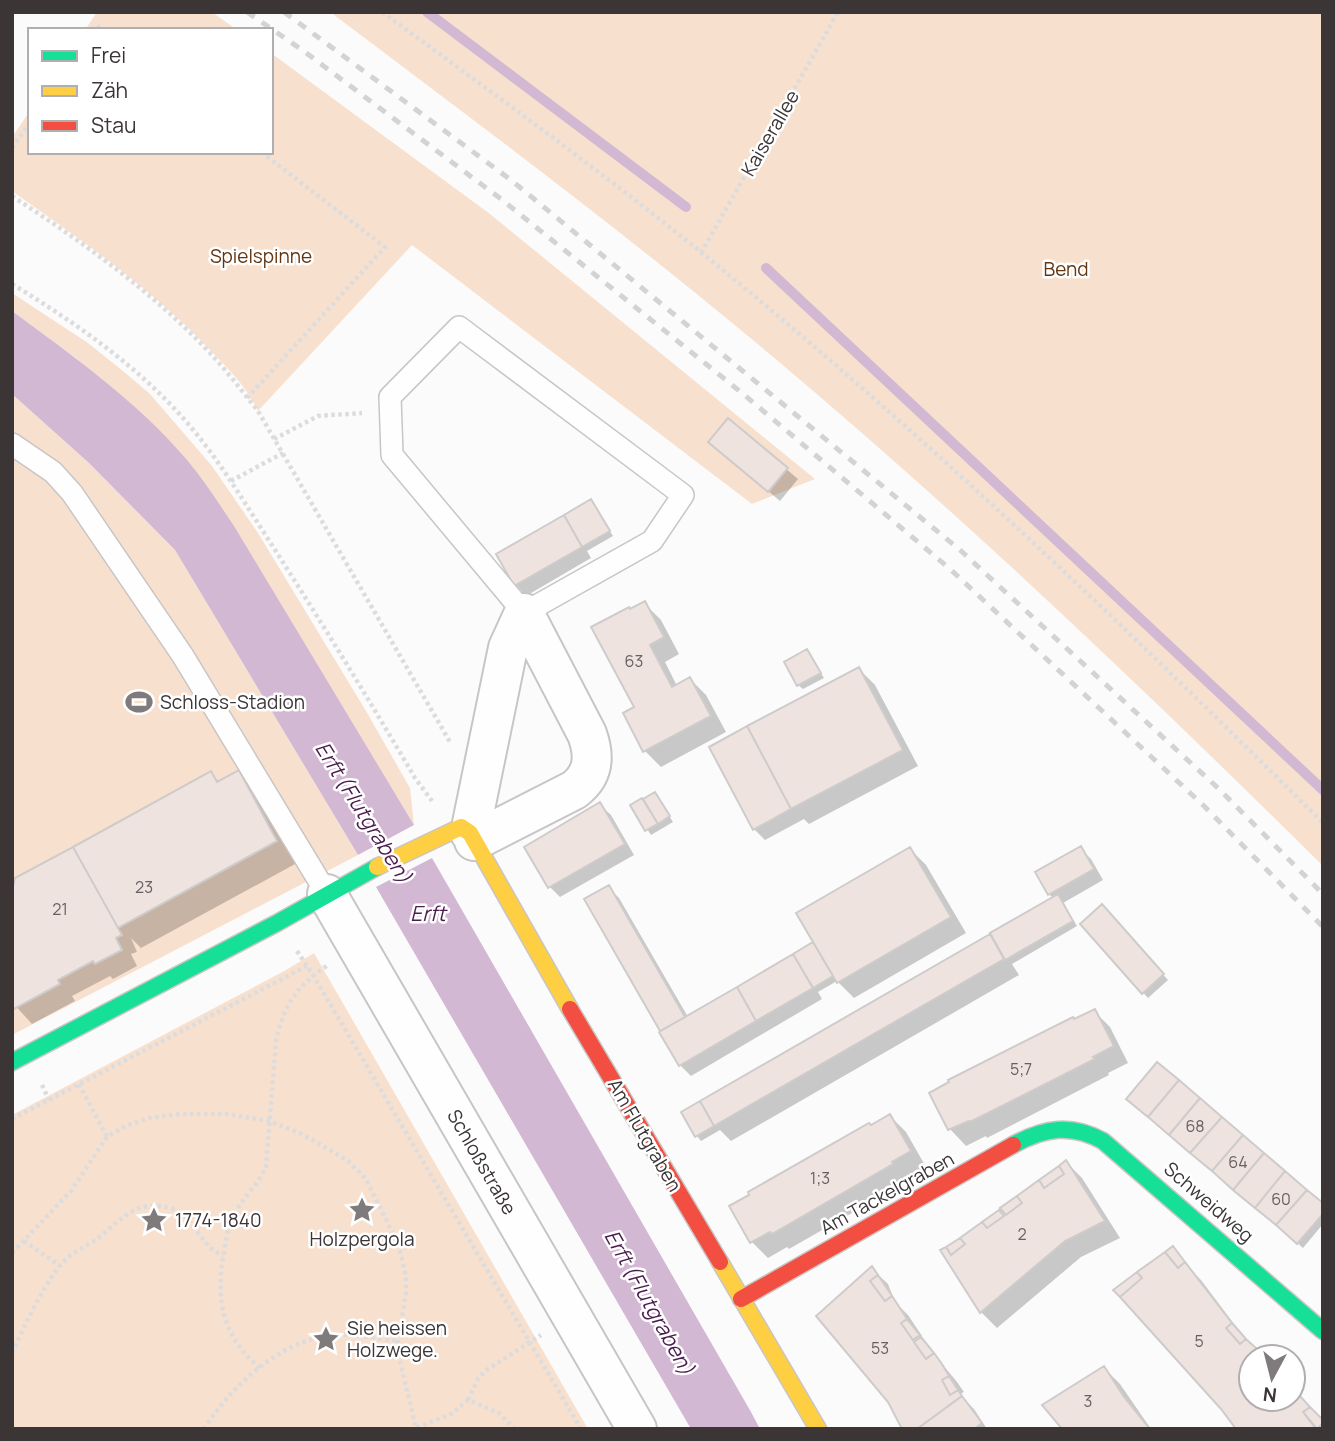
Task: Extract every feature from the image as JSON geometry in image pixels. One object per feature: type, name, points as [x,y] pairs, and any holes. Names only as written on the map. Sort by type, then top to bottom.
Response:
[{"type":"street","points":[[470,824],[508,648],[524,613]]},
{"type":"street","points":[[12,1062],[424,843],[470,824],[574,790],[585,780],[592,767],[592,752],[587,734],[524,613]]},
{"type":"street","name":"Am Flutgraben","points":[[470,824],[516,916],[818,1429]]},
{"type":"street","name":"Schloßstraße","points":[[327,894],[637,1429]]},
{"type":"street","name":"Am Tackelgraben","points":[[741,1299],[1019,1142],[1037,1133],[1055,1129]]},
{"type":"street","name":"Schweidweg","points":[[1055,1129],[1087,1131],[1114,1148],[1323,1331]]},
{"type":"lane","points":[[459,327],[683,495],[652,541],[524,613],[392,456],[390,397],[459,327]]},
{"type":"lane","points":[[14,446],[53,472],[72,493],[183,656],[327,894]]},
{"type":"path","points":[[383,12],[701,253],[852,381],[1036,546],[1323,823]]},
{"type":"path","name":"Kaiserallee","points":[[701,253],[838,12]]},
{"type":"path","points":[[12,148],[28,125]]},
{"type":"path","points":[[247,397],[385,247],[264,154]]},
{"type":"path","points":[[12,196],[115,268],[149,296],[210,352],[247,397],[283,453],[448,738],[470,824]]},
{"type":"path","points":[[12,285],[92,337],[146,382],[197,434],[316,613],[415,778],[438,807],[470,824]]},
{"type":"path","points":[[274,439],[318,416],[334,413],[391,412]]},
{"type":"path","points":[[230,481],[283,453]]},
{"type":"path","points":[[12,1119],[307,966]]},
{"type":"path","points":[[260,1368],[240,1349],[228,1329],[221,1296],[223,1255],[235,1213],[258,1182],[266,1166],[276,1041],[280,1022],[289,1001],[313,975],[581,1429]]},
{"type":"path","points":[[79,1084],[107,1137]]},
{"type":"path","points":[[12,1253],[71,1191],[107,1137],[138,1122],[180,1114],[226,1114],[269,1121],[302,1134],[333,1150],[357,1169],[372,1186],[399,1246],[406,1277],[404,1310],[398,1340],[403,1381],[416,1428],[451,1414],[468,1400],[485,1371],[570,1315]]},
{"type":"path","points":[[12,1353],[26,1320],[60,1266],[100,1237],[127,1212],[147,1206],[169,1208],[181,1214],[211,1250],[223,1255]]},
{"type":"path","points":[[24,1241],[60,1266]]},
{"type":"path","points":[[204,1429],[232,1394],[260,1368],[292,1348],[325,1336],[398,1340]]},
{"type":"path","points":[[468,1400],[499,1413],[515,1429]]},
{"type":"green space","points":[[97,12],[212,12],[234,28],[86,28]]},
{"type":"green space","name":"Bend","points":[[330,12],[1323,12],[1323,866],[1053,605],[844,417],[609,224]]},
{"type":"green space","name":"Spielspinne","points":[[273,54],[490,214],[815,479],[752,504],[412,245],[258,411],[229,370],[163,305],[114,265],[12,191],[12,137],[28,114],[28,154],[273,154]]},
{"type":"green space","points":[[12,293],[88,343],[150,394],[212,466],[258,533],[410,788],[414,825],[211,492],[76,358],[12,311]]},
{"type":"green space","name":"Schloss-Stadion","points":[[12,394],[89,463],[175,550],[358,855],[12,1035]]},
{"type":"green space","points":[[314,953],[588,1429],[12,1429],[12,1115]]},
{"type":"water","name":"Erft (Flutgraben)","points":[[12,311],[126,399],[194,468],[234,526],[414,825],[358,855],[175,550],[89,463],[12,394]]},
{"type":"water","name":"Erft","points":[[432,858],[760,1429],[691,1429],[376,887]]},
{"type":"building","points":[[728,418],[788,468],[768,492],[708,442]]},
{"type":"building","points":[[591,499],[610,531],[582,547],[564,515]]},
{"type":"building","points":[[564,515],[582,547],[514,586],[496,554]]},
{"type":"building","points":[[645,601],[664,637],[650,645],[672,687],[690,677],[711,716],[643,752],[623,713],[634,707],[591,627]]},
{"type":"building","points":[[807,649],[821,673],[797,686],[784,662]]},
{"type":"building","points":[[859,667],[903,750],[791,809],[747,726]]},
{"type":"building","points":[[747,726],[791,809],[753,830],[709,747]]},
{"type":"building","points":[[239,770],[277,841],[118,928],[73,847],[211,771],[217,782]]},
{"type":"building","points":[[655,792],[670,816],[658,824],[643,799]]},
{"type":"building","points":[[642,798],[658,824],[645,831],[630,805]]},
{"type":"building","points":[[600,802],[625,844],[548,888],[524,847]]},
{"type":"building","points":[[1081,846],[1094,869],[1048,895],[1035,872]]},
{"type":"building","points":[[73,847],[122,935],[116,938],[122,950],[95,964],[93,961],[58,980],[60,984],[14,1009],[12,890],[15,878]]},
{"type":"building","points":[[910,847],[951,917],[837,983],[796,913]]},
{"type":"building","points":[[609,885],[685,1017],[660,1031],[584,899]]},
{"type":"building","points":[[1058,894],[1073,921],[1005,960],[990,933]]},
{"type":"building","points":[[1102,904],[1164,974],[1142,994],[1080,924]]},
{"type":"building","points":[[990,934],[1004,959],[714,1126],[700,1101]]},
{"type":"building","points":[[813,942],[833,976],[813,988],[793,954]]},
{"type":"building","points":[[793,954],[813,988],[756,1021],[737,987]]},
{"type":"building","points":[[737,987],[756,1021],[679,1066],[659,1032]]},
{"type":"building","points":[[1095,1009],[1114,1046],[1093,1057],[1095,1059],[970,1122],[948,1130],[929,1093],[949,1082],[948,1080],[1073,1017],[1074,1019]]},
{"type":"building","points":[[1157,1062],[1179,1080],[1148,1117],[1126,1099]]},
{"type":"building","points":[[1179,1080],[1200,1098],[1169,1135],[1148,1117]]},
{"type":"building","points":[[1200,1098],[1222,1117],[1190,1153],[1169,1135]]},
{"type":"building","points":[[700,1101],[714,1126],[695,1137],[681,1112]]},
{"type":"building","points":[[890,1114],[911,1151],[772,1234],[770,1232],[750,1243],[729,1206],[749,1195],[748,1192],[869,1123],[871,1125]]},
{"type":"building","points":[[1222,1117],[1243,1135],[1212,1171],[1190,1153]]},
{"type":"building","points":[[1243,1135],[1264,1153],[1233,1190],[1212,1171]]},
{"type":"building","points":[[1264,1153],[1285,1171],[1255,1208],[1233,1190]]},
{"type":"building","points":[[1066,1160],[1105,1221],[1065,1241],[980,1313],[940,1250],[946,1247],[951,1255],[965,1244],[960,1238],[982,1222],[987,1228],[1004,1216],[1000,1208],[1006,1215],[1022,1203],[1017,1196],[1039,1180],[1044,1188],[1064,1174],[1059,1166]]},
{"type":"building","points":[[1059,1166],[1064,1174],[1044,1188],[1039,1180]]},
{"type":"building","points":[[1285,1171],[1307,1190],[1276,1225],[1255,1208]]},
{"type":"building","points":[[1307,1190],[1323,1203],[1323,1214],[1297,1244],[1276,1225]]},
{"type":"building","points":[[1017,1196],[1022,1203],[1006,1215],[1000,1208]]},
{"type":"building","points":[[999,1210],[1004,1216],[987,1228],[982,1222]]},
{"type":"building","points":[[960,1238],[965,1244],[951,1255],[946,1247]]},
{"type":"building","points":[[1173,1246],[1185,1262],[1178,1268],[1165,1252]]},
{"type":"building","points":[[1165,1252],[1178,1268],[1185,1262],[1232,1323],[1226,1328],[1239,1343],[1237,1343],[1237,1413],[1304,1413],[1316,1429],[1236,1429],[1120,1297],[1142,1278],[1137,1272]]},
{"type":"building","points":[[872,1266],[878,1275],[870,1281],[885,1301],[892,1296],[907,1319],[901,1323],[913,1340],[920,1335],[914,1342],[926,1359],[934,1353],[942,1364],[949,1376],[942,1380],[950,1395],[958,1390],[962,1396],[917,1429],[902,1429],[888,1402],[816,1316]]},
{"type":"building","points":[[1137,1272],[1142,1278],[1120,1297],[1113,1290]]},
{"type":"building","points":[[878,1275],[892,1296],[885,1301],[870,1281]]},
{"type":"building","points":[[907,1319],[920,1335],[913,1340],[901,1323]]},
{"type":"building","points":[[1232,1323],[1246,1339],[1239,1343],[1226,1328]]},
{"type":"building","points":[[921,1337],[934,1353],[926,1359],[914,1342]]},
{"type":"building","points":[[1104,1366],[1124,1397],[1150,1429],[1062,1429],[1042,1405]]},
{"type":"building","points":[[949,1376],[958,1390],[950,1395],[942,1380]]},
{"type":"building","points":[[962,1396],[982,1423],[974,1429],[917,1429]]},
{"type":"building","points":[[1310,1407],[1323,1420],[1317,1429],[1304,1413],[1307,1413]]},
{"type":"waterway","points":[[427,12],[686,207]]},
{"type":"waterway","points":[[766,268],[1323,790]]},
{"type":"railway","points":[[247,12],[270,28]]},
{"type":"railway","points":[[284,12],[511,180],[960,550],[1219,789],[1323,894]]},
{"type":"railway","points":[[273,30],[501,199],[742,393],[950,569],[1203,805],[1323,927]]},
{"type":"traffic: fast","points":[[12,1062],[277,923],[377,867]]},
{"type":"traffic: fast","points":[[1013,1145],[1036,1135],[1058,1130],[1080,1132],[1103,1141],[1323,1331]]},
{"type":"traffic: slow","points":[[377,867],[461,827],[470,833],[570,1009]]},
{"type":"traffic: slow","points":[[720,1262],[818,1429]]},
{"type":"traffic: jam","points":[[570,1009],[720,1262]]},
{"type":"traffic: jam","points":[[741,1299],[1013,1145]]},
{"type":"place","name":"Schloss-Stadion","points":[[139,702]]},
{"type":"place","name":"Holzpergola","points":[[362,1210]]},
{"type":"place","name":"1774-1840","points":[[154,1220]]},
{"type":"place","name":"Sie heissen Holzwege.","points":[[326,1339]]}]
